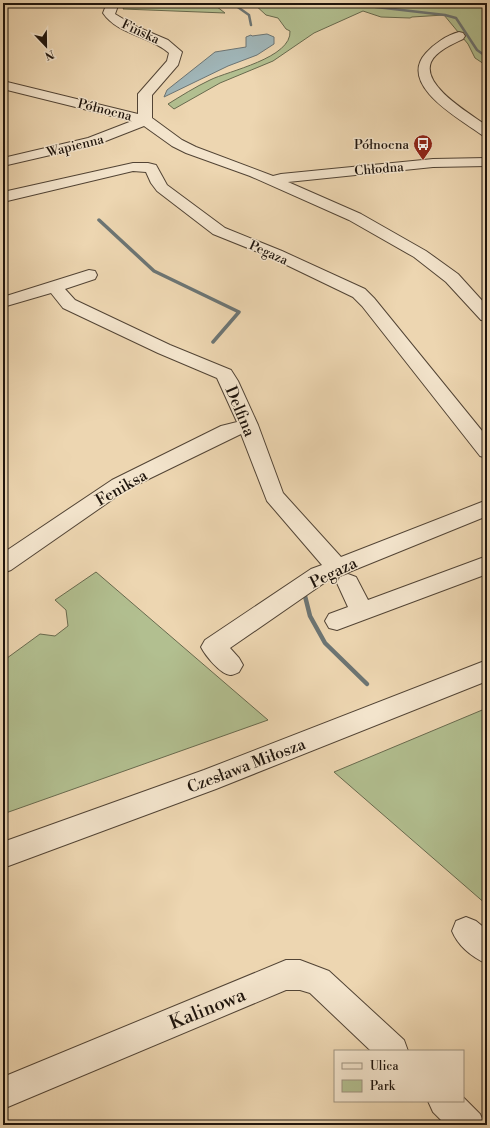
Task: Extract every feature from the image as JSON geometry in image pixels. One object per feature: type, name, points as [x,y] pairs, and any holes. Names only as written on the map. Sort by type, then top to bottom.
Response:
[{"type":"street","name":"Fińska","points":[[113,3],[109,13],[110,16],[142,34],[162,40],[176,52],[173,62],[145,94],[145,120]]},
{"type":"street","points":[[459,36],[440,45],[430,54],[423,64],[423,77],[436,94],[487,132]]},
{"type":"street","name":"Północna","points":[[3,85],[102,108],[145,120],[177,143],[191,150],[272,181],[355,217],[420,254],[452,278],[487,316]]},
{"type":"street","name":"Wapienna","points":[[3,162],[97,140],[119,133],[145,120]]},
{"type":"street","name":"Chłodna","points":[[272,181],[281,178],[433,163],[487,162]]},
{"type":"street","name":"Pegaza","points":[[3,197],[133,167],[145,166],[153,169],[157,181],[162,188],[219,231],[276,254],[359,293],[368,302],[487,451]]},
{"type":"street","points":[[3,302],[55,287],[89,275]]},
{"type":"street","name":"Delfina","points":[[55,287],[69,304],[160,347],[224,374],[229,381],[248,425],[274,496],[343,575],[357,604],[363,611]]},
{"type":"street","name":"Feniksa","points":[[3,564],[119,485],[228,431],[248,425]]},
{"type":"street","name":"Pegaza","points":[[231,665],[213,647],[319,575],[343,575],[487,508]]},
{"type":"street","points":[[337,622],[487,565]]},
{"type":"street","name":"Czesława Miłosza","points":[[3,855],[207,781],[487,670]]},
{"type":"street","points":[[466,931],[487,950]]},
{"type":"street","name":"Kalinowa","points":[[3,1093],[286,975],[300,975],[319,981],[392,1050]]},
{"type":"street","points":[[445,1102],[469,1125]]},
{"type":"green space","points":[[126,3],[212,3],[225,13],[123,9]]},
{"type":"green space","points":[[253,3],[487,3],[487,66],[475,58],[468,44],[444,15],[410,18],[381,17],[363,11],[314,33],[273,61],[220,83],[174,109],[168,104],[210,80],[244,68],[270,56],[281,49],[288,40],[290,31],[286,29],[278,18],[266,15]]},
{"type":"green space","points":[[96,572],[268,720],[3,814],[3,661],[40,634],[55,636],[68,626],[66,610],[55,600]]},
{"type":"green space","points":[[487,708],[487,905],[334,772]]},
{"type":"water","points":[[267,34],[274,37],[274,44],[257,55],[228,66],[164,97],[167,90],[215,52],[246,47],[246,37],[251,35]]},
{"type":"waterway","points":[[232,3],[249,15],[251,25]]},
{"type":"waterway","points":[[367,3],[376,7],[445,15],[456,18],[477,50],[487,57]]},
{"type":"waterway","points":[[99,220],[154,271],[239,312],[213,342]]},
{"type":"waterway","points":[[305,596],[310,616],[325,643],[367,684]]},
{"type":"place","name":"Północna","points":[[423,161]]}]
